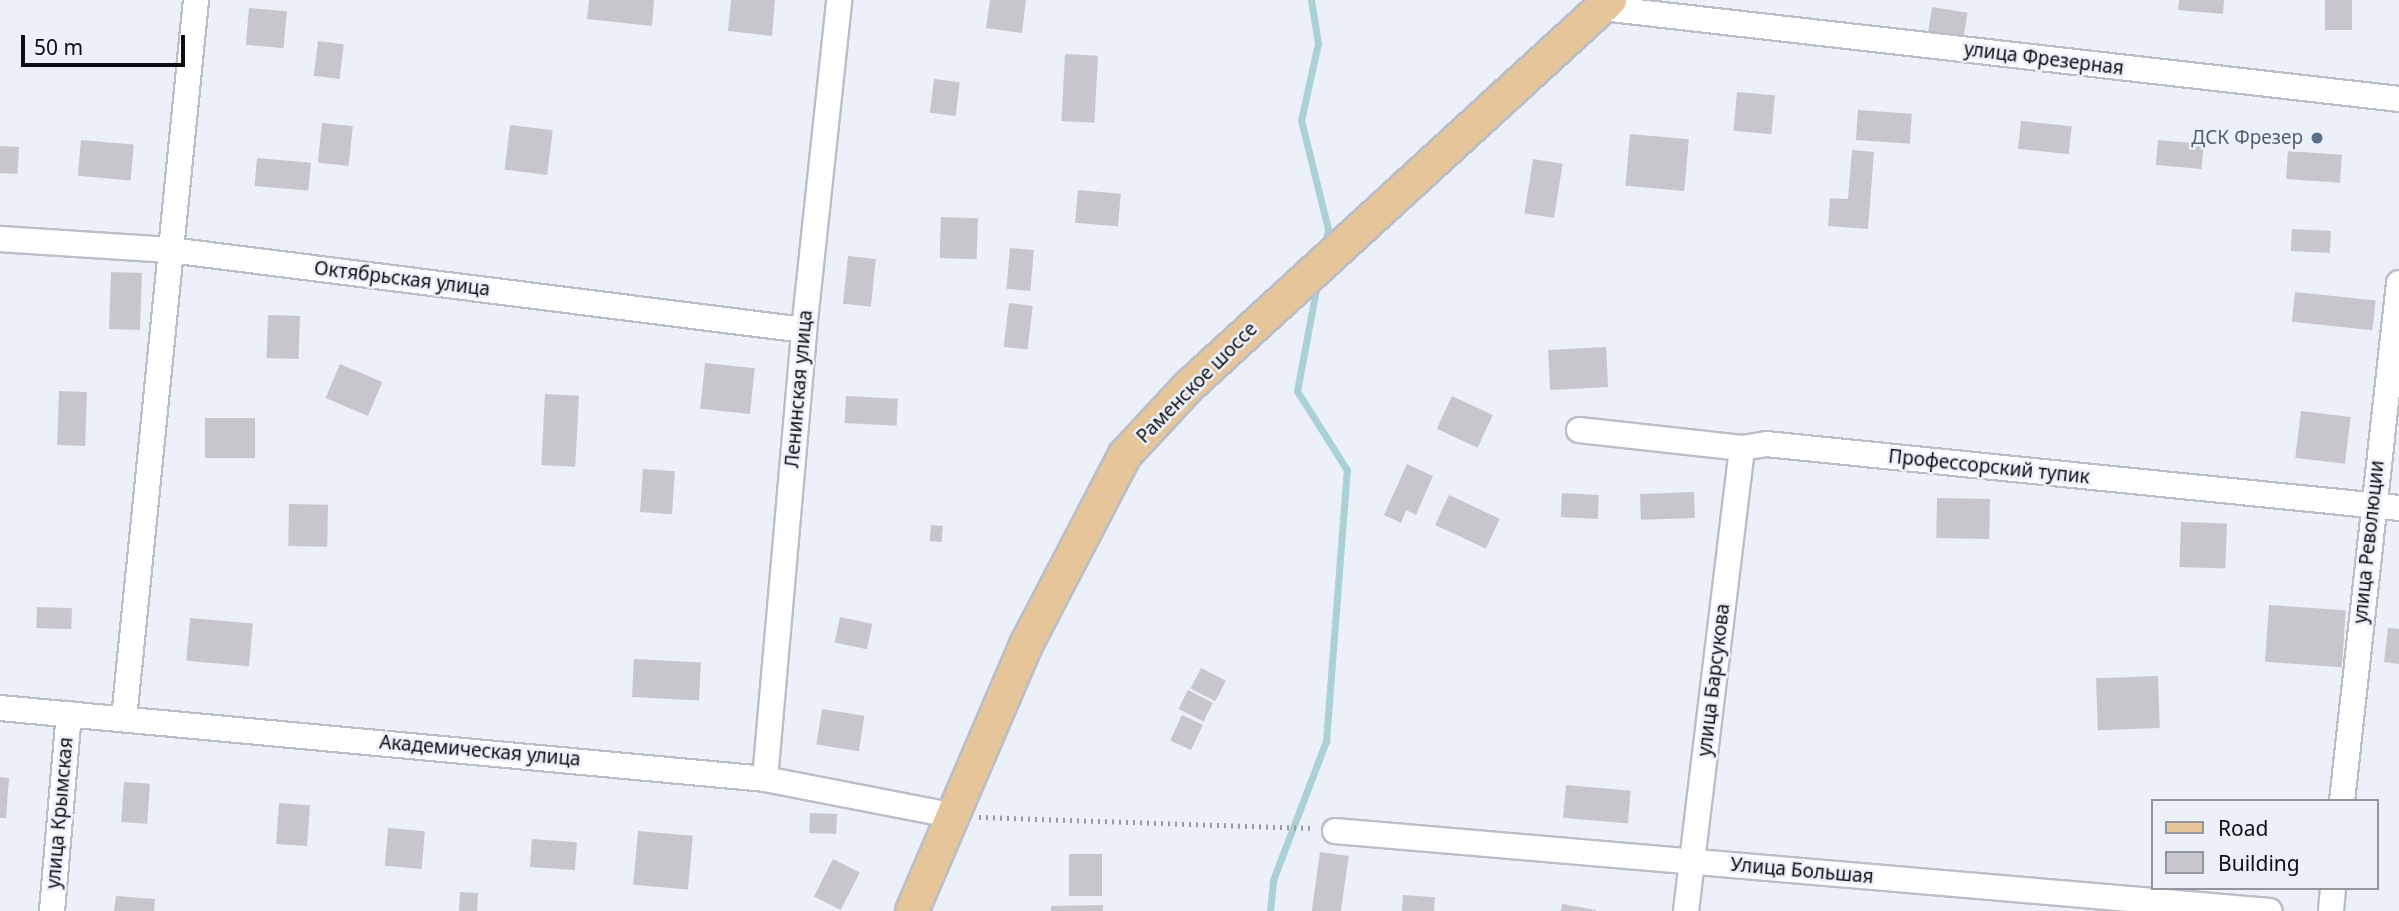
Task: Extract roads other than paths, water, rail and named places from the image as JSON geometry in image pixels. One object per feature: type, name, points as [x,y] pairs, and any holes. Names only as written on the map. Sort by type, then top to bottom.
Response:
[{"type":"main road","name":"Раменское шоссе","points":[[912,911],[956,816],[1027,643],[1125,455],[1188,387],[1336,255],[1606,4]]},
{"type":"street","points":[[124,719],[195,0]]},
{"type":"street","name":"Ленинская улица","points":[[765,779],[804,330],[839,0]]},
{"type":"street","name":"улица Фрезерная","points":[[1606,4],[1689,18],[2399,99]]},
{"type":"street","name":"Октябрьская улица","points":[[0,239],[170,250],[804,330]]},
{"type":"street","name":"улица Революции","points":[[2342,799],[2372,506],[2399,283]]},
{"type":"street","name":"Профессорский тупик","points":[[1579,430],[1742,448],[1766,444],[2399,508]]},
{"type":"street","name":"улица Барсукова","points":[[1686,911],[1742,448]]},
{"type":"street","name":"Академическая улица","points":[[0,708],[765,779],[956,816]]},
{"type":"street","name":"улица Крымская","points":[[52,911],[69,714]]},
{"type":"street","name":"Улица Большая","points":[[1335,831],[2270,911]]},
{"type":"street","points":[[2331,911],[2333,890]]},
{"type":"waterway","points":[[1311,0],[1318,43],[1301,120],[1328,229],[1325,245]]},
{"type":"waterway","points":[[1270,911],[1273,880],[1326,741],[1347,470],[1297,391],[1317,284]]},
{"type":"place","name":"ДСК Фрезер","points":[[2317,138]]}]
